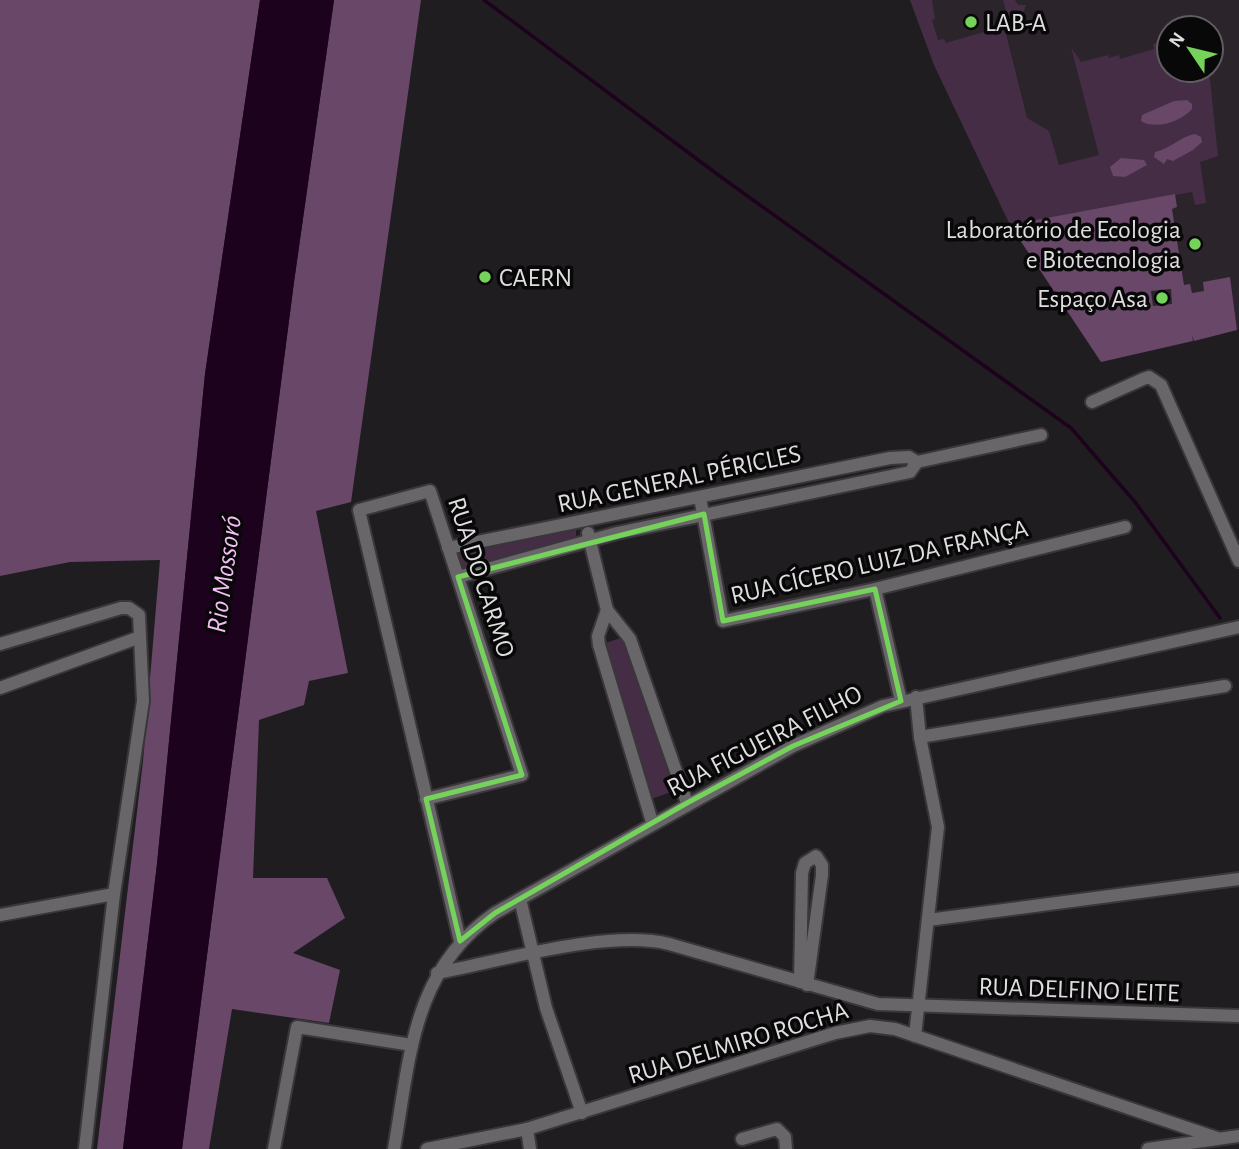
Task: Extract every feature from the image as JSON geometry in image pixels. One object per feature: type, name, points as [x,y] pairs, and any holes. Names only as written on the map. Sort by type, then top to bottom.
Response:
[{"type":"street","points":[[1092,402],[1149,377],[1161,385],[1239,561]]},
{"type":"street","name":"RUA GENERAL PÉRICLES","points":[[458,577],[590,540],[910,472],[917,462],[1041,435]]},
{"type":"street","name":"RUA GENERAL PÉRICLES","points":[[448,548],[585,522],[890,457],[909,457],[917,462]]},
{"type":"street","name":"RUA DO CARMO","points":[[426,799],[522,775],[430,491],[359,510],[426,799],[460,941]]},
{"type":"street","name":"RUA CÍCERO LUIZ DA FRANÇA","points":[[700,498],[723,621],[875,589],[1125,527]]},
{"type":"street","points":[[585,522],[607,610],[630,639],[687,803]]},
{"type":"street","points":[[875,589],[901,701]]},
{"type":"street","points":[[0,644],[129,608],[139,615],[142,701],[114,894],[85,1149]]},
{"type":"street","points":[[607,610],[598,636],[599,645],[652,822]]},
{"type":"street","name":"RUA FIGUEIRA FILHO","points":[[394,1149],[412,1045],[437,973],[473,928],[652,822],[793,746],[901,701],[1239,627]]},
{"type":"street","points":[[0,688],[140,636]]},
{"type":"street","points":[[920,737],[1225,686]]},
{"type":"street","points":[[915,1036],[938,827],[920,737],[916,697]]},
{"type":"street","points":[[816,856],[822,865],[822,875],[804,984],[802,873],[810,857],[816,856]]},
{"type":"street","points":[[928,920],[1239,879]]},
{"type":"street","points":[[0,915],[114,894]]},
{"type":"street","points":[[520,899],[546,1008],[582,1113]]},
{"type":"street","name":"RUA DELFINO LEITE","points":[[437,973],[604,941],[652,940],[878,1004],[1239,1016]]},
{"type":"street","name":"RUA DELMIRO ROCHA","points":[[427,1149],[527,1129],[835,1033],[870,1026],[915,1036],[1217,1138]]},
{"type":"street","points":[[274,1149],[297,1027],[412,1045]]},
{"type":"street","points":[[527,1129],[530,1149]]},
{"type":"street","points":[[741,1139],[776,1129],[785,1137],[786,1149]]},
{"type":"street","points":[[1148,1149],[1239,1136]]},
{"type":"highlighted area","points":[[704,514],[723,621],[875,589],[901,701],[793,746],[687,803],[495,913],[460,941],[426,799],[522,775],[458,577]]},
{"type":"shaded area","points":[[0,0],[260,0],[205,374],[157,864],[123,1149],[97,1149],[143,761],[160,560],[70,562],[0,576]]},
{"type":"shaded area","points":[[334,0],[421,0],[351,502],[316,511],[348,673],[309,681],[304,705],[259,720],[253,878],[327,878],[345,918],[293,953],[340,970],[329,1023],[232,1009],[209,1149],[182,1149],[294,282]]},
{"type":"shaded area","points":[[910,0],[1239,0],[1239,329],[1101,362],[1010,225],[934,65]]},
{"type":"shaded area","points":[[910,0],[932,0],[935,19],[932,20],[938,40],[944,39],[946,43],[1004,26],[1027,118],[1049,131],[1059,165],[1099,155],[1071,47],[1081,62],[1108,55],[1109,58],[1119,55],[1120,59],[1154,49],[1155,44],[1155,84],[1210,84],[1218,156],[1200,162],[1206,203],[1195,205],[1192,192],[1010,225],[934,65]]},
{"type":"shaded area","points":[[1003,0],[1015,0],[1018,5],[1026,5],[1021,19],[1010,25]]},
{"type":"shaded area","points":[[1187,100],[1192,104],[1192,109],[1175,121],[1153,125],[1141,121],[1142,115],[1174,101]]},
{"type":"shaded area","points":[[1195,134],[1201,137],[1202,142],[1193,150],[1173,161],[1167,159],[1164,164],[1154,157],[1155,152]]},
{"type":"shaded area","points":[[1121,158],[1144,160],[1147,165],[1125,177],[1113,176],[1110,167]]},
{"type":"shaded area","points":[[1175,194],[1177,207],[1172,209],[1184,285],[1190,284],[1192,293],[1204,291],[1203,282],[1230,277],[1237,330],[1194,341],[1192,335],[1193,341],[1101,362],[1010,225]],"holes":[[[1171,289],[1172,304],[1153,306],[1151,291]]]},
{"type":"shaded area","points":[[576,529],[576,540],[461,570],[455,552]]},
{"type":"shaded area","points":[[624,637],[674,791],[651,799],[599,645]]},
{"type":"water","name":"Rio Mossoró","points":[[260,0],[334,0],[294,282],[182,1149],[123,1149],[157,864],[205,374]]},
{"type":"waterway","points":[[484,0],[721,177],[1071,428],[1135,502],[1220,618]]},
{"type":"place","name":"LAB-A","points":[[971,22]]},
{"type":"place","name":"Laboratório de Ecologia e Biotecnologia","points":[[1195,244]]},
{"type":"place","name":"CAERN","points":[[485,277]]},
{"type":"place","name":"Espaço Asa","points":[[1162,298]]}]
